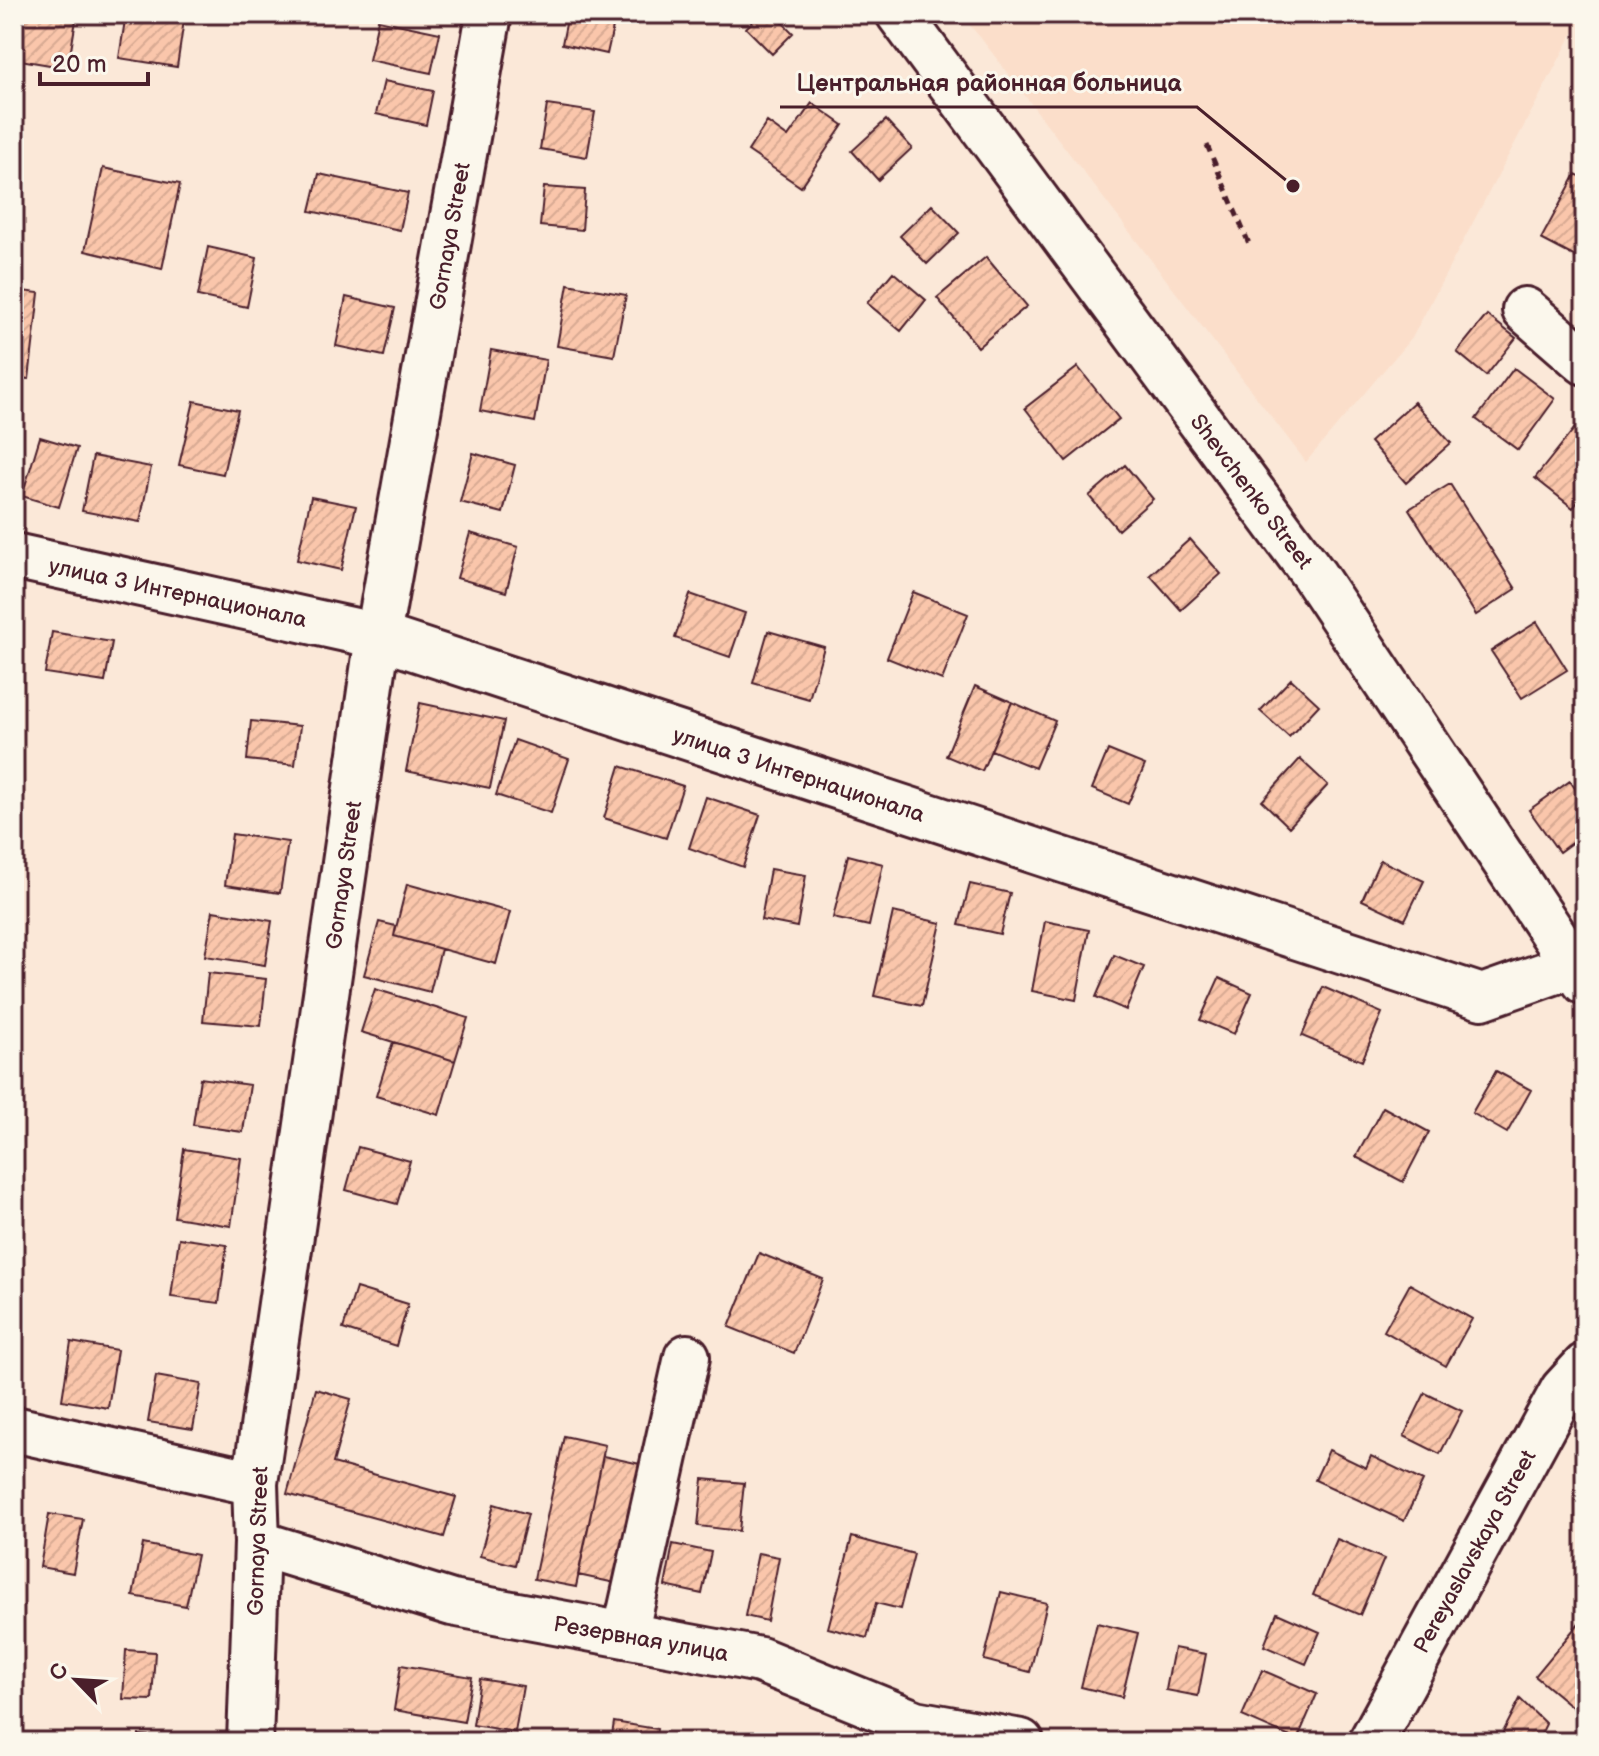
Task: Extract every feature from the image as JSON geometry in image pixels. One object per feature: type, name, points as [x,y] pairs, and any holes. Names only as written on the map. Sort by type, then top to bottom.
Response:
[{"type":"street","name":"Gornaya Street","points":[[250,1742],[257,1543],[255,1483],[378,636],[489,14]]},
{"type":"street","name":"Shevchenko Street","points":[[899,14],[1314,575],[1579,973]]},
{"type":"street","points":[[1525,310],[1585,362]]},
{"type":"street","name":"улица 3 Интернационала","points":[[14,556],[378,636],[1482,997],[1579,973]]},
{"type":"street","points":[[625,1635],[687,1357]]},
{"type":"street","name":"Pereyaslavskaya Street","points":[[1371,1742],[1563,1390],[1585,1366]]},
{"type":"street","points":[[14,1429],[255,1483]]},
{"type":"street","name":"Резервная улица","points":[[257,1543],[452,1603],[760,1660],[913,1732],[1021,1742]]},
{"type":"path","points":[[1207,145],[1250,246]]},
{"type":"shaded area","points":[[960,14],[1583,14],[1413,336],[1306,462]]},
{"type":"building","points":[[20,14],[77,14],[68,68],[14,59]]},
{"type":"building","points":[[126,14],[184,20],[177,67],[119,58]]},
{"type":"building","points":[[568,14],[616,14],[607,54],[562,44]]},
{"type":"building","points":[[760,14],[774,14],[793,33],[772,54],[746,28]]},
{"type":"building","points":[[378,20],[440,33],[431,73],[369,60]]},
{"type":"building","points":[[384,81],[433,91],[426,125],[376,114]]},
{"type":"building","points":[[812,103],[843,125],[801,187],[748,151],[767,122],[788,137]]},
{"type":"building","points":[[547,105],[595,112],[587,157],[540,149]]},
{"type":"building","points":[[886,120],[912,148],[878,180],[852,151]]},
{"type":"building","points":[[103,168],[180,184],[162,269],[85,251]]},
{"type":"building","points":[[319,174],[408,193],[400,230],[310,211]]},
{"type":"building","points":[[1576,174],[1585,179],[1585,262],[1541,239]]},
{"type":"building","points":[[544,187],[585,190],[582,230],[540,226]]},
{"type":"building","points":[[932,205],[959,233],[927,264],[900,236]]},
{"type":"building","points":[[208,247],[257,258],[247,307],[198,296]]},
{"type":"building","points":[[986,257],[1027,306],[978,347],[937,298]]},
{"type":"building","points":[[893,272],[926,300],[901,331],[867,303]]},
{"type":"building","points":[[568,284],[626,295],[614,356],[557,346]]},
{"type":"building","points":[[14,290],[39,293],[29,379],[14,377]]},
{"type":"building","points":[[346,297],[395,308],[384,356],[336,346]]},
{"type":"building","points":[[1487,315],[1516,338],[1486,376],[1457,352]]},
{"type":"building","points":[[491,350],[546,360],[535,422],[480,411]]},
{"type":"building","points":[[1078,367],[1119,419],[1066,461],[1025,408]]},
{"type":"building","points":[[1514,368],[1555,399],[1518,450],[1476,419]]},
{"type":"building","points":[[194,401],[238,410],[223,474],[179,465]]},
{"type":"building","points":[[1414,402],[1451,443],[1406,483],[1370,442]]},
{"type":"building","points":[[1582,419],[1585,422],[1585,492],[1573,508],[1535,478]]},
{"type":"building","points":[[40,437],[77,448],[59,507],[22,496]]},
{"type":"building","points":[[473,453],[515,465],[503,513],[460,502]]},
{"type":"building","points":[[93,456],[151,467],[140,522],[82,511]]},
{"type":"building","points":[[1125,465],[1153,499],[1118,530],[1089,496]]},
{"type":"building","points":[[1450,484],[1516,589],[1476,615],[1409,509]]},
{"type":"building","points":[[311,497],[356,506],[341,570],[297,560]]},
{"type":"building","points":[[470,533],[518,547],[506,592],[457,578]]},
{"type":"building","points":[[1190,539],[1221,574],[1181,610],[1150,575]]},
{"type":"building","points":[[913,592],[968,614],[942,680],[887,658]]},
{"type":"building","points":[[690,594],[745,613],[730,657],[675,638]]},
{"type":"building","points":[[1537,622],[1567,670],[1522,698],[1491,651]]},
{"type":"building","points":[[768,631],[824,647],[809,699],[753,683]]},
{"type":"building","points":[[52,632],[112,642],[105,682],[45,673]]},
{"type":"building","points":[[1291,679],[1319,705],[1289,737],[1260,711]]},
{"type":"building","points":[[975,686],[1012,702],[982,771],[946,756]]},
{"type":"building","points":[[1012,702],[1055,721],[1035,768],[991,750]]},
{"type":"building","points":[[420,703],[504,721],[490,788],[406,771]]},
{"type":"building","points":[[251,721],[300,726],[295,765],[247,760]]},
{"type":"building","points":[[515,740],[569,759],[551,813],[496,795]]},
{"type":"building","points":[[1108,750],[1145,765],[1128,804],[1092,789]]},
{"type":"building","points":[[1300,759],[1328,785],[1289,827],[1262,801]]},
{"type":"building","points":[[620,766],[683,786],[666,838],[604,818]]},
{"type":"building","points":[[1570,781],[1585,803],[1585,833],[1559,852],[1529,810]]},
{"type":"building","points":[[706,797],[760,815],[743,867],[689,848]]},
{"type":"building","points":[[232,834],[288,842],[280,893],[225,885]]},
{"type":"building","points":[[848,855],[883,864],[869,926],[833,918]]},
{"type":"building","points":[[1380,860],[1424,881],[1405,920],[1362,900]]},
{"type":"building","points":[[770,869],[806,875],[797,927],[761,920]]},
{"type":"building","points":[[407,884],[510,912],[496,964],[394,936]]},
{"type":"building","points":[[970,884],[1010,893],[1000,934],[959,925]]},
{"type":"building","points":[[213,911],[272,921],[265,965],[205,956]]},
{"type":"building","points":[[893,912],[941,923],[922,1006],[874,996]]},
{"type":"building","points":[[1045,921],[1089,930],[1076,1000],[1032,991]]},
{"type":"building","points":[[379,922],[396,926],[394,936],[441,949],[430,992],[364,975]]},
{"type":"building","points":[[1114,955],[1144,967],[1126,1010],[1096,997]]},
{"type":"building","points":[[208,973],[266,979],[261,1026],[203,1021]]},
{"type":"building","points":[[1219,978],[1252,993],[1234,1034],[1200,1020]]},
{"type":"building","points":[[1323,987],[1382,1013],[1362,1061],[1302,1036]]},
{"type":"building","points":[[375,989],[468,1018],[455,1061],[361,1032]]},
{"type":"building","points":[[393,1042],[455,1061],[439,1115],[376,1096]]},
{"type":"building","points":[[1496,1071],[1531,1090],[1507,1133],[1472,1113]]},
{"type":"building","points":[[200,1078],[250,1085],[243,1132],[193,1125]]},
{"type":"building","points":[[1383,1107],[1429,1132],[1403,1182],[1356,1157]]},
{"type":"building","points":[[358,1147],[410,1161],[397,1204],[346,1190]]},
{"type":"building","points":[[184,1149],[241,1158],[231,1226],[174,1217]]},
{"type":"building","points":[[179,1238],[227,1245],[219,1303],[171,1297]]},
{"type":"building","points":[[759,1253],[823,1279],[794,1353],[729,1327]]},
{"type":"building","points":[[1410,1284],[1472,1319],[1446,1366],[1384,1331]]},
{"type":"building","points":[[356,1288],[408,1304],[396,1346],[343,1329]]},
{"type":"building","points":[[71,1342],[117,1350],[108,1408],[62,1400]]},
{"type":"building","points":[[156,1376],[201,1384],[193,1429],[148,1422]]},
{"type":"building","points":[[316,1389],[351,1399],[333,1463],[456,1497],[444,1537],[287,1494]]},
{"type":"building","points":[[1425,1393],[1462,1411],[1440,1454],[1404,1436]]},
{"type":"building","points":[[564,1436],[605,1445],[576,1587],[534,1579]]},
{"type":"building","points":[[1329,1450],[1366,1468],[1371,1456],[1423,1481],[1404,1521],[1315,1480]]},
{"type":"building","points":[[603,1456],[645,1465],[620,1584],[578,1575]]},
{"type":"building","points":[[703,1479],[744,1483],[739,1531],[698,1526]]},
{"type":"building","points":[[494,1504],[528,1514],[515,1565],[480,1556]]},
{"type":"building","points":[[49,1514],[83,1519],[73,1573],[40,1567]]},
{"type":"building","points":[[852,1537],[914,1554],[900,1609],[876,1603],[867,1638],[828,1628]]},
{"type":"building","points":[[1337,1539],[1384,1559],[1360,1615],[1313,1595]]},
{"type":"building","points":[[143,1544],[197,1555],[186,1606],[133,1596]]},
{"type":"building","points":[[673,1544],[711,1552],[702,1594],[665,1586]]},
{"type":"building","points":[[758,1553],[779,1557],[767,1621],[745,1616]]},
{"type":"building","points":[[1001,1592],[1047,1603],[1030,1672],[984,1660]]},
{"type":"building","points":[[1277,1613],[1320,1632],[1306,1664],[1264,1646]]},
{"type":"building","points":[[1097,1623],[1138,1633],[1122,1697],[1081,1687]]},
{"type":"building","points":[[1579,1623],[1585,1628],[1585,1711],[1582,1715],[1535,1676]]},
{"type":"building","points":[[1174,1648],[1206,1654],[1198,1696],[1166,1690]]},
{"type":"building","points":[[126,1650],[155,1652],[152,1700],[123,1699]]},
{"type":"building","points":[[401,1665],[472,1677],[464,1722],[394,1710]]},
{"type":"building","points":[[1262,1670],[1317,1694],[1297,1740],[1242,1716]]},
{"type":"building","points":[[480,1679],[523,1686],[515,1732],[473,1725]]},
{"type":"building","points":[[1520,1699],[1546,1724],[1537,1742],[1498,1742]]},
{"type":"building","points":[[614,1722],[657,1729],[655,1742],[611,1742]]},
{"type":"building","points":[[139,1735],[188,1739],[188,1742],[139,1742]]},
{"type":"place","name":"Центральная районная больница","points":[[1293,186]]}]
